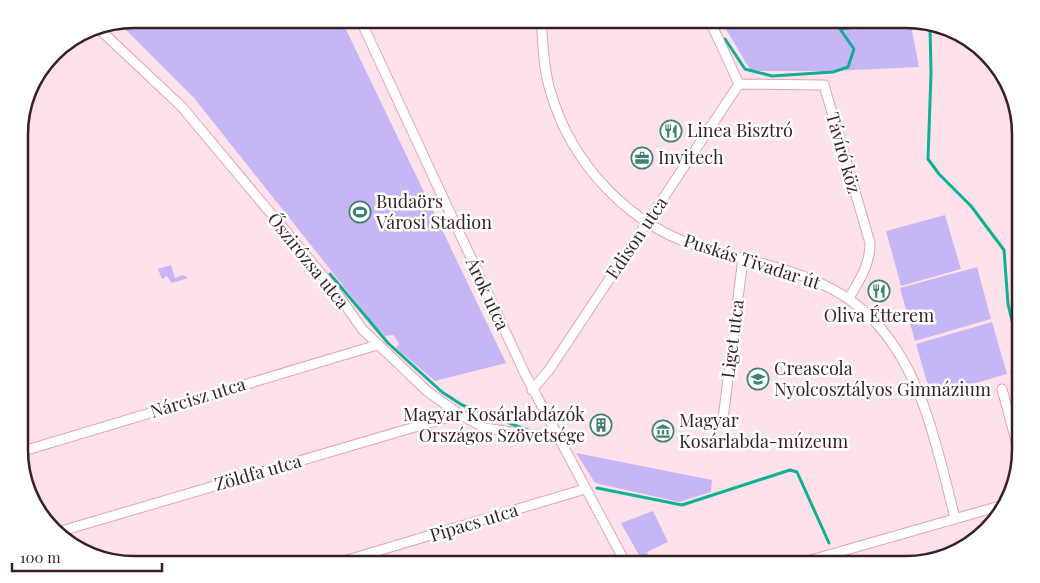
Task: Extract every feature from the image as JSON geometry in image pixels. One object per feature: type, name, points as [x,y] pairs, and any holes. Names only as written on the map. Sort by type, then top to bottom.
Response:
[{"type":"street","name":"Árok utca","points":[[364,28],[532,390],[621,555]]},
{"type":"street","name":"Puskás Tivadar út","points":[[542,28],[549,89],[566,131],[601,184],[614,197],[667,233],[705,249],[770,265],[809,278],[849,298],[877,323],[901,355],[922,400],[955,518]]},
{"type":"street","points":[[713,28],[739,84]]},
{"type":"street","name":"Őszirózsa utca","points":[[103,32],[182,107],[333,288],[377,345],[427,391],[459,414],[485,428],[532,435],[556,435]]},
{"type":"street","name":"Edison utca","points":[[532,390],[549,370],[739,84]]},
{"type":"street","name":"Távíró köz","points":[[739,84],[824,85],[870,243],[870,258],[867,268],[849,298]]},
{"type":"street","name":"Liget utca","points":[[723,419],[743,258]]},
{"type":"street","name":"Nárcisz utca","points":[[28,450],[377,345]]},
{"type":"street","points":[[1002,389],[1012,426]]},
{"type":"street","name":"Zöldfa utca","points":[[64,530],[459,414]]},
{"type":"street","name":"Pipacs utca","points":[[362,556],[584,489]]},
{"type":"street","points":[[828,555],[995,507]]},
{"type":"shaded area","name":"Budaörs Városi Stadion","points":[[124,28],[345,28],[506,363],[435,381],[396,348],[399,343],[393,335],[385,336],[372,322],[194,98]]},
{"type":"shaded area","points":[[725,28],[912,28],[919,67],[833,71],[751,71]]},
{"type":"shaded area","points":[[945,215],[961,269],[901,286],[886,231]]},
{"type":"shaded area","points":[[171,265],[175,278],[183,275],[188,278],[172,283],[167,276],[162,279],[158,269]]},
{"type":"shaded area","points":[[977,267],[991,319],[915,341],[900,288]]},
{"type":"shaded area","points":[[992,322],[1007,374],[931,396],[916,344]]},
{"type":"shaded area","points":[[576,453],[712,480],[711,492],[679,502],[595,483]]},
{"type":"shaded area","points":[[653,511],[668,542],[647,552],[648,555],[639,555],[621,523]]},
{"type":"shaded area","points":[[947,547],[941,550],[920,554]]},
{"type":"waterway","points":[[725,39],[745,69],[772,76],[833,72],[848,67],[854,49],[840,29],[848,28]]},
{"type":"waterway","points":[[930,30],[931,73],[928,159],[939,174],[971,206],[1004,250],[1008,304],[1012,321]]},
{"type":"waterway","points":[[330,274],[388,343],[442,392],[462,405],[530,431]]},
{"type":"waterway","points":[[597,488],[682,505],[790,470],[797,472],[829,543]]},
{"type":"place","name":"Linea Bisztró","points":[[671,131]]},
{"type":"place","name":"Invitech","points":[[642,158]]},
{"type":"place","name":"Budaörs Városi Stadion","points":[[360,212]]},
{"type":"place","name":"Oliva Étterem","points":[[879,291]]},
{"type":"place","name":"Creascola Nyolcosztályos Gimnázium","points":[[758,379]]},
{"type":"place","name":"Magyar Kosárlabdázók Országos Szövetsége","points":[[601,425]]},
{"type":"place","name":"Magyar Kosárlabda-múzeum","points":[[663,431]]}]
